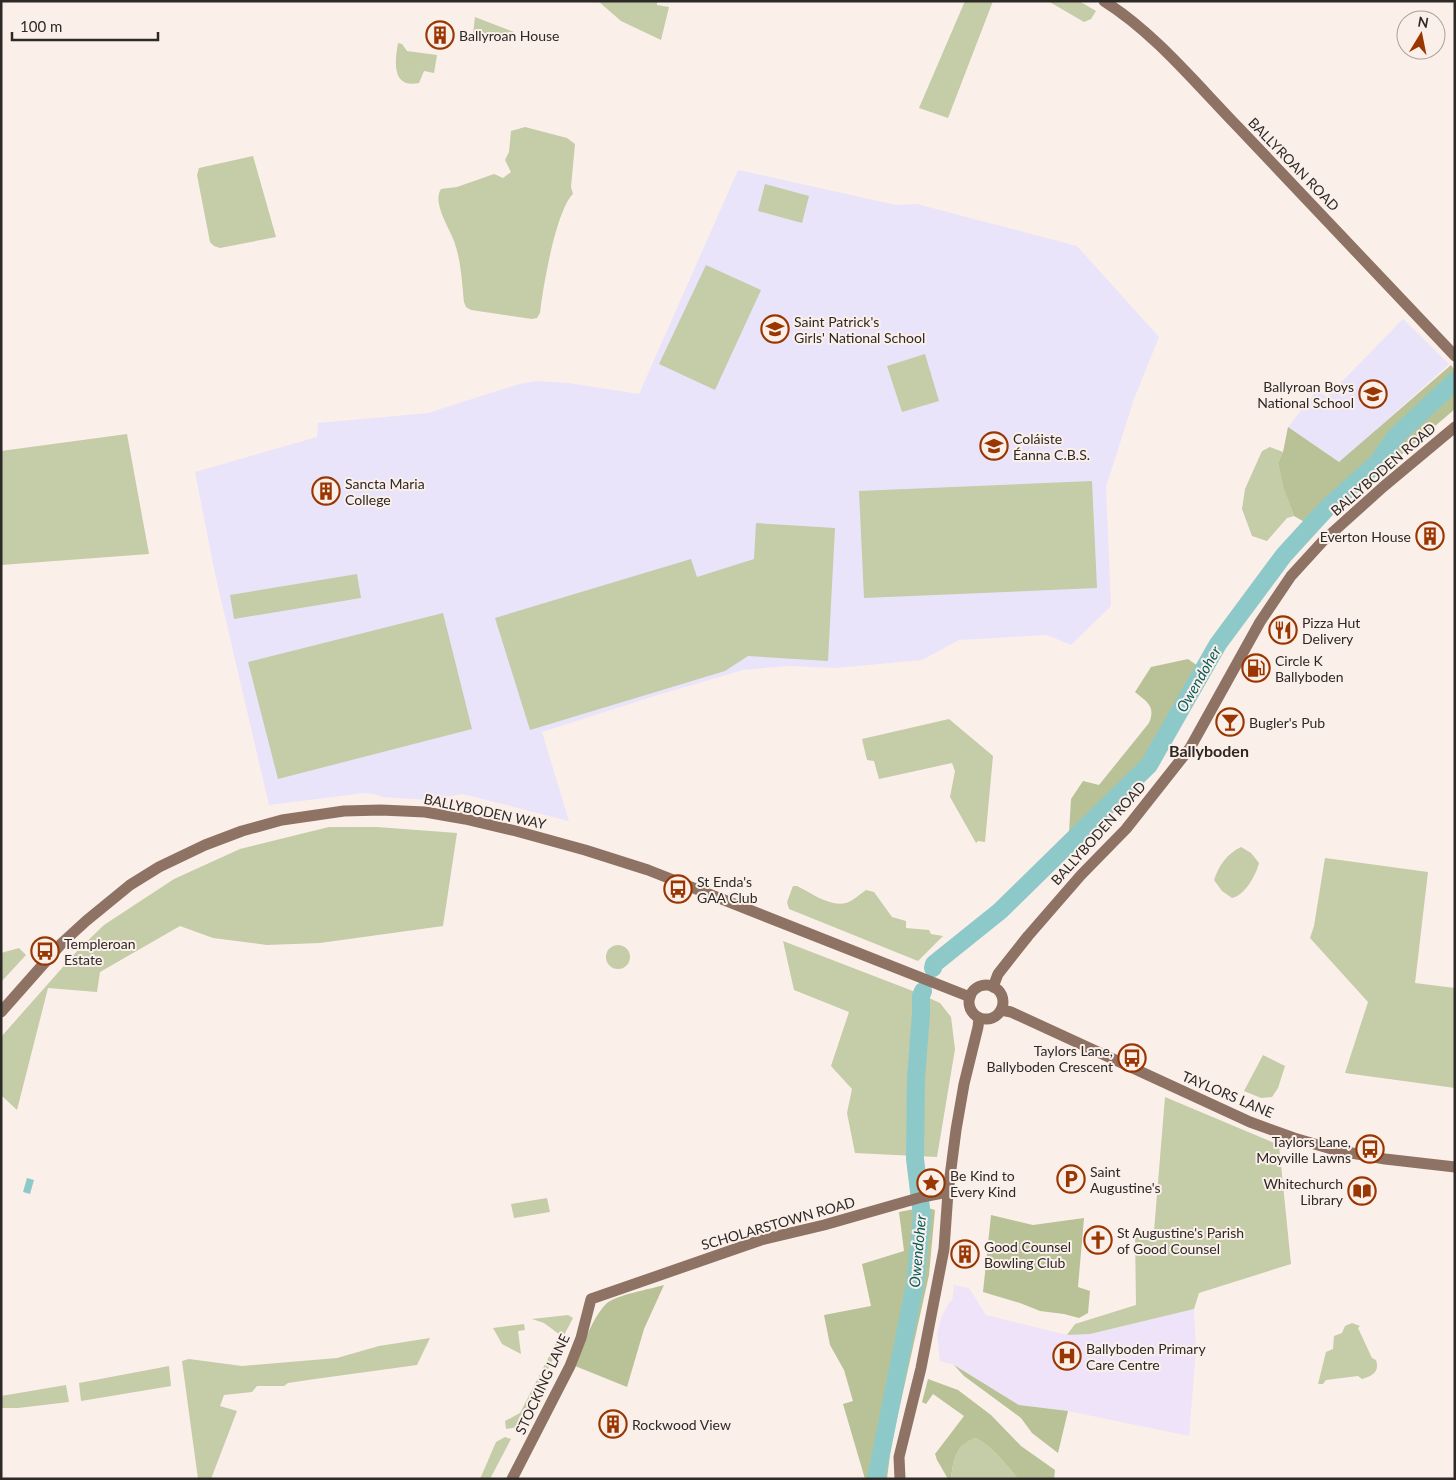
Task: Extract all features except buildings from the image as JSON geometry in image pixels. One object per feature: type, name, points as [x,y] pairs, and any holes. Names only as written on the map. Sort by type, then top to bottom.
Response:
[{"type":"main road","name":"BALLYROAN ROAD","points":[[1104,1],[1133,22],[1168,56],[1354,248],[1455,356]]},
{"type":"main road","name":"BALLYBODEN ROAD","points":[[993,987],[998,974],[1028,936],[1126,829],[1190,748],[1260,622],[1291,576],[1330,534],[1455,427]]},
{"type":"main road","name":"BALLYBODEN WAY","points":[[1,1012],[68,937],[130,885],[159,867],[204,845],[242,830],[282,820],[344,811],[381,810],[425,812],[497,826],[585,850],[648,870],[970,996]]},
{"type":"main road","points":[[981,986],[993,987],[998,990],[1002,997],[1003,1005],[1001,1010],[992,1018],[979,1018],[971,1010],[969,1005],[970,996],[972,992],[981,986]]},
{"type":"main road","name":"TAYLORS LANE","points":[[1001,1010],[1011,1012],[1250,1122],[1294,1138],[1335,1150],[1376,1158],[1455,1167]]},
{"type":"main road","points":[[900,1479],[900,1452],[921,1368],[944,1249],[948,1192],[956,1130],[979,1018]]},
{"type":"main road","name":"SCHOLARSTOWN ROAD","points":[[591,1300],[761,1240],[824,1225],[920,1197],[948,1192]]},
{"type":"main road","name":"STOCKING LANE","points":[[512,1479],[570,1366],[581,1338],[591,1300]]},
{"type":"shaded area","points":[[738,170],[896,205],[917,204],[1077,246],[1159,337],[1134,399],[1106,487],[1111,606],[1071,645],[1047,635],[959,640],[922,660],[835,668],[789,666],[743,670],[542,732],[569,821],[462,794],[432,800],[381,797],[365,793],[269,805],[215,574],[195,472],[317,437],[318,423],[428,413],[519,384],[537,381],[568,383],[639,394]]},
{"type":"shaded area","name":"Ballyroan Boys National School","points":[[1403,319],[1449,364],[1339,463],[1288,427],[1317,390],[1327,397]]},
{"type":"shaded area","name":"Ballyboden Primary Care Centre","points":[[953,1285],[969,1288],[986,1315],[1067,1335],[1090,1334],[1194,1309],[1196,1350],[1189,1436],[1068,1411],[1019,1405],[954,1365],[940,1361],[937,1334],[941,1318],[950,1301],[952,1301]]},
{"type":"green space","points":[[598,1],[657,1],[657,5],[669,7],[661,40],[621,21]]},
{"type":"green space","points":[[965,1],[993,1],[948,118],[919,108]]},
{"type":"green space","points":[[1048,1],[1079,1],[1096,11],[1091,19],[1084,22]]},
{"type":"green space","points":[[475,17],[514,32],[508,41],[503,40],[503,36],[473,34]]},
{"type":"green space","points":[[398,43],[402,44],[407,51],[437,55],[434,73],[424,71],[419,83],[410,84],[403,82],[399,77],[396,65]]},
{"type":"green space","points":[[525,127],[567,138],[575,144],[571,187],[573,194],[561,216],[556,232],[547,268],[540,313],[537,318],[532,319],[471,310],[466,307],[456,248],[442,215],[439,201],[441,189],[457,187],[494,174],[503,178],[511,172],[505,160],[509,152],[511,131]]},
{"type":"green space","points":[[253,156],[276,237],[220,248],[214,246],[210,242],[197,175],[199,168]]},
{"type":"green space","points":[[765,184],[809,196],[802,223],[758,211]]},
{"type":"green space","points":[[706,265],[761,290],[715,390],[659,364]]},
{"type":"green space","points":[[925,354],[939,401],[902,412],[887,366]]},
{"type":"green space","points":[[1451,365],[1455,371],[1455,409],[1315,528],[1294,516],[1284,489],[1278,463],[1283,452],[1288,427],[1339,462]]},
{"type":"green space","points":[[127,434],[149,554],[1,565],[1,451]]},
{"type":"green space","points":[[1270,447],[1283,452],[1278,463],[1294,516],[1287,518],[1267,541],[1252,536],[1242,509],[1245,489],[1262,451]]},
{"type":"green space","points":[[1092,481],[1097,588],[864,598],[859,491]]},
{"type":"green space","points":[[756,523],[835,528],[828,661],[748,656],[725,671],[530,730],[495,618],[691,559],[697,577],[754,559]]},
{"type":"green space","points":[[357,574],[361,598],[234,619],[230,595]]},
{"type":"green space","points":[[443,613],[472,729],[278,779],[248,662]]},
{"type":"green space","points":[[1188,659],[1205,671],[1158,750],[1069,833],[1071,799],[1083,781],[1099,785],[1149,723],[1151,708],[1135,692],[1151,667]]},
{"type":"green space","points":[[949,719],[993,756],[985,842],[978,841],[976,843],[950,797],[955,771],[952,763],[879,779],[874,761],[867,760],[862,739]]},
{"type":"green space","points":[[329,827],[377,827],[457,833],[443,926],[320,943],[267,945],[213,938],[180,926],[100,972],[97,992],[48,988],[17,1110],[1,1095],[1,1037],[78,950],[104,925],[174,879],[240,849]]},
{"type":"green space","points":[[1241,847],[1251,853],[1259,863],[1249,884],[1241,893],[1232,898],[1222,891],[1214,880],[1224,861]]},
{"type":"green space","points":[[1325,858],[1428,872],[1415,983],[1455,988],[1455,1088],[1345,1073],[1368,1002],[1310,938],[1314,926]]},
{"type":"green space","points":[[793,886],[797,886],[827,901],[840,904],[851,901],[866,890],[874,892],[892,917],[906,921],[906,928],[929,930],[931,934],[943,936],[918,961],[789,909],[787,902]]},
{"type":"green space","points":[[783,941],[918,993],[940,1003],[951,1017],[955,1049],[937,1157],[855,1153],[847,1113],[852,1089],[831,1066],[849,1012],[794,990]]},
{"type":"green space","points":[[618,945],[627,948],[630,957],[627,966],[618,969],[609,966],[606,957],[609,948]]},
{"type":"green space","points":[[19,948],[26,955],[1,982],[1,953]]},
{"type":"green space","points":[[1263,1055],[1285,1066],[1278,1088],[1272,1097],[1261,1098],[1244,1091]]},
{"type":"green space","points":[[1165,1097],[1279,1145],[1291,1264],[1199,1293],[1194,1309],[1090,1334],[1067,1335],[1075,1324],[1136,1305],[1135,1232],[1154,1231]]},
{"type":"green space","points":[[547,1198],[550,1212],[514,1218],[511,1204]]},
{"type":"green space","points":[[925,1207],[935,1210],[929,1275],[891,1446],[887,1479],[865,1479],[843,1404],[853,1401],[844,1370],[830,1345],[824,1315],[871,1306],[862,1264],[904,1251],[899,1212]]},
{"type":"green space","points":[[991,1215],[1033,1225],[1084,1218],[1078,1287],[1090,1291],[1088,1313],[1079,1318],[1040,1311],[983,1292]]},
{"type":"green space","points":[[664,1285],[644,1329],[627,1387],[575,1366],[592,1325],[606,1304],[625,1295]]},
{"type":"green space","points":[[568,1315],[573,1318],[563,1337],[544,1323],[532,1319]]},
{"type":"green space","points":[[1352,1323],[1360,1326],[1358,1328],[1372,1358],[1376,1360],[1376,1370],[1372,1375],[1362,1379],[1358,1376],[1326,1380],[1323,1384],[1318,1384],[1326,1352],[1333,1349],[1334,1336],[1342,1333],[1345,1326]]},
{"type":"green space","points":[[524,1324],[525,1330],[518,1331],[521,1354],[502,1344],[493,1328]]},
{"type":"green space","points":[[430,1338],[417,1365],[288,1383],[284,1386],[257,1386],[252,1392],[224,1395],[220,1406],[237,1411],[211,1479],[198,1479],[182,1361],[189,1359],[242,1366],[337,1358],[379,1346]]},
{"type":"green space","points":[[557,1341],[561,1344],[518,1427],[506,1429],[505,1421],[520,1413]]},
{"type":"green space","points":[[954,1365],[1019,1405],[1068,1411],[1058,1453],[1032,1433],[1021,1418],[964,1376]]},
{"type":"green space","points":[[169,1366],[171,1386],[81,1401],[79,1383]]},
{"type":"green space","points":[[928,1379],[958,1390],[991,1415],[1021,1446],[1055,1470],[1054,1479],[1018,1479],[994,1451],[976,1438],[964,1444],[960,1449],[953,1465],[951,1479],[948,1479],[935,1454],[964,1416],[933,1394],[926,1404],[922,1402]]},
{"type":"green space","points":[[66,1385],[69,1402],[1,1408],[1,1396]]},
{"type":"green space","points":[[505,1437],[511,1439],[490,1479],[480,1479],[496,1442]]},
{"type":"green space","points":[[976,1438],[994,1451],[1018,1479],[951,1479],[953,1465],[960,1449],[964,1444]]},
{"type":"water","points":[[27,1178],[34,1180],[30,1194],[23,1192]]},
{"type":"waterway","name":"Owendoher","points":[[933,968],[934,964],[1000,911],[1149,765],[1218,644],[1284,555],[1327,508],[1377,463],[1395,437],[1455,381]]},
{"type":"waterway","name":"Owendoher","points":[[876,1479],[915,1284],[922,1216],[915,1159],[916,1078],[921,996],[923,991]]},
{"type":"place","name":"Ballyroan House","points":[[440,35]]},
{"type":"place","name":"Saint Patrick's Girls' National School","points":[[775,329]]},
{"type":"place","name":"Ballyroan Boys National School","points":[[1373,394]]},
{"type":"place","name":"Coláiste Éanna C.B.S.","points":[[994,446]]},
{"type":"place","name":"Sancta Maria College","points":[[326,491]]},
{"type":"place","name":"Everton House","points":[[1430,536]]},
{"type":"place","name":"Pizza Hut Delivery","points":[[1283,630]]},
{"type":"place","name":"Circle K Ballyboden","points":[[1256,668]]},
{"type":"place","name":"Bugler's Pub","points":[[1230,722]]},
{"type":"place","name":"St Enda's GAA Club","points":[[678,889]]},
{"type":"place","name":"Templeroan Estate","points":[[45,951]]},
{"type":"place","name":"Taylors Lane, Ballyboden Crescent","points":[[1132,1058]]},
{"type":"place","name":"Taylors Lane, Moyville Lawns","points":[[1370,1149]]},
{"type":"place","name":"Saint Augustine's","points":[[1071,1179]]},
{"type":"place","name":"Be Kind to Every Kind","points":[[931,1183]]},
{"type":"place","name":"Whitechurch Library","points":[[1362,1191]]},
{"type":"place","name":"St Augustine's Parish of Good Counsel","points":[[1098,1240]]},
{"type":"place","name":"Good Counsel Bowling Club","points":[[965,1254]]},
{"type":"place","name":"Ballyboden Primary Care Centre","points":[[1067,1356]]},
{"type":"place","name":"Rockwood View","points":[[613,1424]]},
{"type":"district","name":"Ballyboden","points":[[1209,750]]}]
